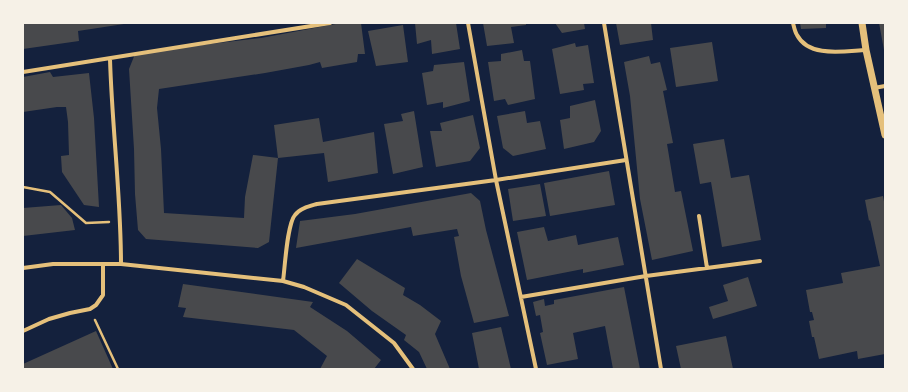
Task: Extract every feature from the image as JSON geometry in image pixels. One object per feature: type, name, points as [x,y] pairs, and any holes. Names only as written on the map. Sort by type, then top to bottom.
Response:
[{"type":"street","points":[[23,72],[330,23]]},
{"type":"street","points":[[468,23],[496,180],[536,369]]},
{"type":"street","points":[[604,23],[661,369]]},
{"type":"street","points":[[793,23],[797,35],[804,44],[814,50],[866,50]]},
{"type":"street","points":[[862,23],[866,50],[876,88],[885,135]]},
{"type":"street","points":[[110,59],[121,222],[121,264]]},
{"type":"street","points":[[876,88],[885,86]]},
{"type":"street","points":[[283,281],[290,225],[295,215],[304,208],[317,204],[496,180],[626,160]]},
{"type":"street","points":[[700,216],[707,268]]},
{"type":"street","points":[[521,297],[646,276],[760,261]]},
{"type":"street","points":[[23,268],[53,264],[121,264],[283,281],[304,287],[346,305],[394,343],[413,369]]},
{"type":"street","points":[[23,331],[63,315],[90,309],[96,305],[103,295],[103,264]]},
{"type":"path","points":[[23,187],[50,192],[86,223],[121,222]]},
{"type":"path","points":[[90,309],[118,369]]},
{"type":"building","points":[[23,23],[124,24],[78,31],[79,41],[23,49]]},
{"type":"building","points":[[341,23],[361,23],[365,54],[358,54],[357,62],[322,68],[320,62],[265,73],[159,89],[157,108],[161,149],[164,213],[244,218],[245,197],[253,155],[278,158],[269,242],[258,248],[146,239],[138,230],[135,194],[129,69],[135,54],[261,38]]},
{"type":"building","points":[[415,23],[456,23],[460,49],[432,54],[431,40],[417,44]]},
{"type":"building","points":[[483,23],[526,23],[526,25],[511,27],[514,43],[487,46]]},
{"type":"building","points":[[555,23],[584,23],[585,29],[562,33]]},
{"type":"building","points":[[616,23],[651,23],[653,40],[620,45]]},
{"type":"building","points":[[800,23],[826,23],[826,28],[801,29]]},
{"type":"building","points":[[879,23],[885,23],[885,50],[884,50]]},
{"type":"building","points":[[403,25],[408,62],[376,66],[368,31]]},
{"type":"building","points":[[712,42],[718,81],[676,87],[670,48]]},
{"type":"building","points":[[575,43],[576,47],[588,45],[594,83],[583,84],[584,90],[560,94],[552,49]]},
{"type":"building","points":[[522,50],[524,61],[530,61],[535,99],[508,105],[505,99],[494,101],[488,62],[501,61],[501,54]]},
{"type":"building","points":[[649,56],[651,64],[660,62],[667,90],[663,91],[673,143],[667,144],[675,192],[681,191],[693,251],[652,260],[640,199],[630,96],[624,62]]},
{"type":"building","points":[[464,62],[470,101],[443,108],[443,102],[427,105],[422,73],[433,71],[434,65]]},
{"type":"building","points":[[50,72],[53,77],[89,73],[94,118],[99,207],[84,205],[62,172],[61,156],[69,155],[66,107],[23,112],[23,77]]},
{"type":"building","points":[[595,100],[601,131],[594,142],[564,149],[560,120],[570,118],[570,106]]},
{"type":"building","points":[[414,111],[423,167],[393,174],[384,124],[403,121],[401,114]]},
{"type":"building","points":[[525,111],[527,123],[540,121],[546,149],[513,156],[503,148],[497,116]]},
{"type":"building","points":[[473,115],[480,148],[470,161],[436,167],[430,131],[442,131],[440,123]]},
{"type":"building","points":[[319,118],[323,142],[374,132],[378,173],[328,182],[324,153],[278,158],[274,125]]},
{"type":"building","points":[[724,139],[731,178],[749,175],[761,240],[722,247],[711,182],[700,184],[693,144]]},
{"type":"building","points":[[609,171],[615,205],[550,216],[544,183]]},
{"type":"building","points":[[540,184],[546,216],[513,221],[508,189]]},
{"type":"building","points":[[471,193],[480,201],[486,230],[509,316],[474,323],[461,276],[454,237],[459,236],[457,229],[413,236],[411,227],[296,248],[300,221],[355,214]]},
{"type":"building","points":[[883,196],[885,207],[885,354],[858,359],[857,351],[819,359],[814,337],[812,337],[809,321],[814,320],[812,312],[810,312],[806,290],[843,283],[841,273],[880,266],[865,200]]},
{"type":"building","points":[[61,205],[72,218],[75,230],[23,236],[23,208]]},
{"type":"building","points":[[544,227],[548,241],[576,235],[578,245],[618,237],[624,265],[583,273],[583,269],[527,280],[517,232]]},
{"type":"building","points":[[357,259],[405,288],[403,295],[420,305],[441,321],[435,334],[450,369],[427,369],[419,352],[404,340],[406,335],[372,311],[339,283]]},
{"type":"building","points":[[748,277],[757,306],[713,319],[709,307],[728,301],[723,285]]},
{"type":"building","points":[[183,284],[313,302],[310,307],[347,331],[381,360],[374,369],[320,369],[327,356],[294,330],[183,317],[186,308],[178,307]]},
{"type":"building","points":[[624,287],[640,369],[613,369],[605,326],[573,333],[578,359],[547,365],[540,333],[543,332],[540,315],[536,316],[533,302],[544,299],[545,306],[554,304],[554,300]]},
{"type":"building","points":[[501,327],[511,369],[479,369],[472,333]]},
{"type":"building","points":[[96,331],[113,369],[23,369],[23,364]]},
{"type":"building","points":[[726,336],[733,369],[681,369],[676,346]]}]
